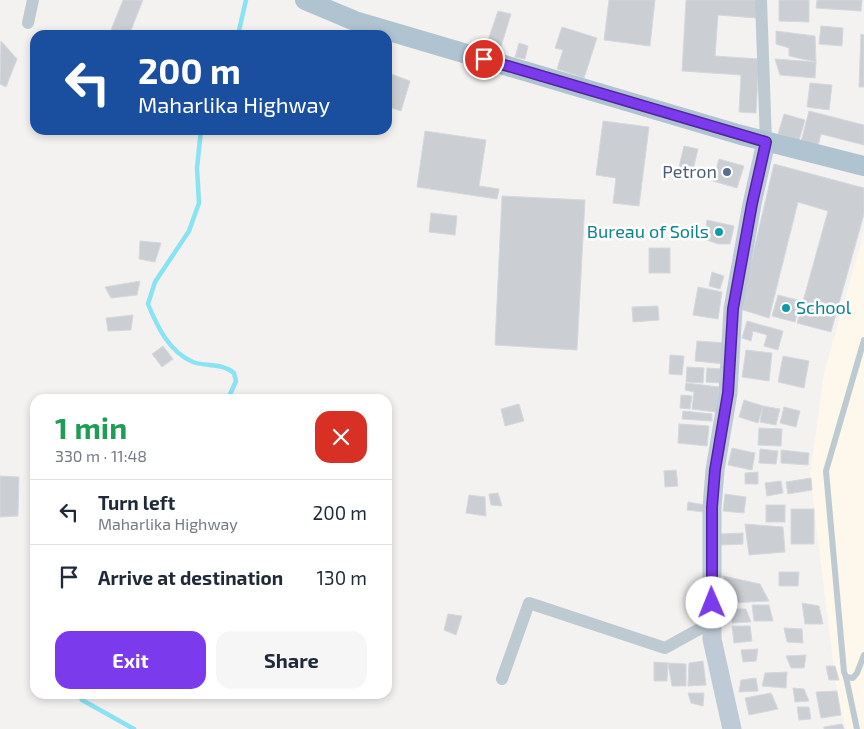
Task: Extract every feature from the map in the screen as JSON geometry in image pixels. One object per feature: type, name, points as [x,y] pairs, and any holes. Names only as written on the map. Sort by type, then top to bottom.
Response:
[{"type":"main road","points":[[305,0],[355,21],[386,30]]},
{"type":"main road","points":[[392,32],[766,142],[864,166]]},
{"type":"street","points":[[28,24],[33,0]]},
{"type":"street","points":[[732,729],[712,639],[712,507],[715,470],[728,393],[733,309],[752,204],[766,142],[761,0]]},
{"type":"street","points":[[502,679],[529,603],[665,648],[712,622]]},
{"type":"lane","points":[[857,729],[844,672],[826,471],[864,340]]},
{"type":"lane","points":[[846,677],[853,678],[864,655]]},
{"type":"shaded area","points":[[864,232],[864,729],[846,729],[838,702],[810,475],[824,373]]},
{"type":"building","points":[[123,0],[143,0],[131,30],[111,30]]},
{"type":"building","points":[[609,0],[655,0],[650,46],[604,40]]},
{"type":"building","points":[[686,0],[757,0],[756,18],[718,15],[715,56],[759,59],[756,113],[739,112],[741,75],[682,71]]},
{"type":"building","points":[[779,0],[809,0],[809,22],[779,21]]},
{"type":"building","points":[[817,0],[862,0],[861,11],[816,8]]},
{"type":"building","points":[[498,11],[511,14],[498,56],[484,52]]},
{"type":"building","points":[[821,26],[843,28],[842,46],[819,44]]},
{"type":"building","points":[[562,27],[597,38],[584,78],[557,69],[563,50],[555,48]]},
{"type":"building","points":[[776,31],[815,36],[816,62],[789,56],[789,48],[776,44]]},
{"type":"building","points":[[861,34],[864,35],[864,87],[859,87]]},
{"type":"building","points":[[1,41],[17,59],[6,87],[0,84]]},
{"type":"building","points":[[519,43],[528,46],[525,59],[515,57]]},
{"type":"building","points":[[775,59],[816,62],[815,78],[780,75]]},
{"type":"building","points":[[392,74],[410,81],[401,111],[392,108]]},
{"type":"building","points":[[810,83],[832,85],[829,110],[807,107]]},
{"type":"building","points":[[809,111],[864,125],[864,145],[821,134],[817,150],[800,146]]},
{"type":"building","points":[[784,114],[805,120],[799,140],[778,134]]},
{"type":"building","points":[[603,121],[649,127],[639,206],[613,203],[616,178],[596,175]]},
{"type":"building","points":[[425,131],[486,140],[479,186],[499,189],[497,199],[417,187]]},
{"type":"building","points":[[684,146],[698,149],[691,178],[677,175]]},
{"type":"building","points":[[719,159],[744,166],[737,188],[713,181]]},
{"type":"building","points":[[774,164],[864,188],[864,214],[831,332],[797,323],[828,211],[798,202],[769,318],[740,309]]},
{"type":"building","points":[[502,196],[585,200],[577,350],[495,345]]},
{"type":"building","points":[[431,213],[457,216],[455,235],[429,232]]},
{"type":"building","name":"Bureau of Soils","points":[[707,220],[734,226],[730,244],[718,244],[704,239]]},
{"type":"building","points":[[140,241],[161,243],[155,262],[139,259]]},
{"type":"building","points":[[649,248],[670,248],[670,273],[649,273]]},
{"type":"building","points":[[712,272],[724,276],[720,289],[709,286]]},
{"type":"building","points":[[140,281],[137,295],[111,298],[105,287]]},
{"type":"building","points":[[698,287],[722,292],[718,319],[693,315]]},
{"type":"building","name":"School","points":[[778,295],[801,301],[795,322],[772,316]]},
{"type":"building","points":[[658,306],[659,320],[633,322],[632,307]]},
{"type":"building","points":[[133,315],[131,330],[108,331],[106,318]]},
{"type":"building","points":[[747,321],[783,331],[778,350],[764,346],[767,335],[753,331],[751,341],[742,338]]},
{"type":"building","points":[[697,341],[726,343],[725,364],[695,361]]},
{"type":"building","points":[[163,346],[173,359],[162,367],[152,354]]},
{"type":"building","points":[[746,350],[772,353],[769,381],[742,377]]},
{"type":"building","points":[[670,355],[684,356],[682,375],[669,374]]},
{"type":"building","points":[[783,356],[809,361],[804,388],[778,382]]},
{"type":"building","points":[[687,367],[704,368],[703,383],[686,382]]},
{"type":"building","points":[[707,368],[722,369],[721,383],[706,382]]},
{"type":"building","points":[[686,383],[719,387],[716,412],[692,409],[694,392],[685,390]]},
{"type":"building","points":[[681,395],[692,396],[690,409],[680,408]]},
{"type":"building","points":[[744,400],[763,406],[758,423],[739,417]]},
{"type":"building","points":[[519,404],[524,421],[505,426],[501,409]]},
{"type":"building","points":[[763,406],[780,409],[776,425],[760,422]]},
{"type":"building","points":[[784,407],[800,411],[796,427],[780,423]]},
{"type":"building","points":[[683,411],[712,414],[712,421],[682,419]]},
{"type":"building","points":[[679,424],[709,426],[707,446],[678,443]]},
{"type":"building","points":[[759,428],[782,429],[781,446],[758,445]]},
{"type":"building","points":[[732,448],[755,453],[752,470],[728,465]]},
{"type":"building","points":[[760,449],[778,451],[776,464],[759,463]]},
{"type":"building","points":[[781,450],[809,453],[808,465],[781,463]]},
{"type":"building","points":[[676,470],[678,486],[665,487],[664,471]]},
{"type":"building","points":[[758,472],[758,484],[745,484],[745,473]]},
{"type":"building","points":[[0,476],[19,477],[18,516],[0,517]]},
{"type":"building","points":[[811,478],[812,490],[788,494],[786,482]]},
{"type":"building","points":[[781,481],[783,493],[767,496],[765,483]]},
{"type":"building","points":[[498,493],[502,506],[491,505],[489,494]]},
{"type":"building","points":[[725,494],[746,497],[744,513],[723,511]]},
{"type":"building","points":[[469,495],[485,497],[486,516],[466,513]]},
{"type":"building","points":[[688,502],[705,505],[704,512],[687,510]]},
{"type":"building","points":[[766,505],[785,505],[785,522],[766,522]]},
{"type":"building","points":[[791,509],[814,509],[814,544],[791,544]]},
{"type":"building","points":[[745,524],[783,527],[785,552],[749,555]]},
{"type":"building","points":[[743,533],[743,544],[721,545],[720,534]]},
{"type":"building","points":[[779,572],[799,572],[798,586],[779,586]]},
{"type":"building","points":[[723,576],[760,584],[769,601],[730,603]]},
{"type":"building","points":[[802,603],[819,606],[823,624],[805,624]]},
{"type":"building","points":[[752,605],[769,605],[773,621],[754,621]]},
{"type":"building","points":[[732,609],[746,609],[751,622],[732,623]]},
{"type":"building","points":[[448,614],[462,616],[456,635],[444,630]]},
{"type":"building","points":[[732,626],[750,626],[752,641],[734,643]]},
{"type":"building","points":[[784,628],[802,629],[803,643],[787,642]]},
{"type":"building","points":[[758,649],[756,661],[743,662],[741,650]]},
{"type":"building","points":[[806,655],[804,668],[791,668],[786,656]]},
{"type":"building","points":[[703,661],[706,685],[688,686],[689,663]]},
{"type":"building","points":[[654,662],[668,663],[667,681],[654,681]]},
{"type":"building","points":[[668,663],[686,664],[686,686],[672,686]]},
{"type":"building","points":[[826,666],[835,666],[839,680],[829,680]]},
{"type":"building","points":[[787,672],[786,688],[762,686],[765,673]]},
{"type":"building","points":[[756,678],[758,691],[739,692],[741,680]]},
{"type":"building","points":[[793,688],[804,689],[809,701],[795,702]]},
{"type":"building","points":[[837,691],[841,715],[821,718],[816,692]]},
{"type":"building","points":[[688,693],[704,693],[703,706],[691,703]]},
{"type":"building","points":[[771,693],[778,709],[749,715],[745,698]]},
{"type":"building","points":[[797,707],[809,707],[811,719],[799,720]]},
{"type":"building","points":[[842,724],[844,729],[824,729],[824,727]]},
{"type":"waterway","points":[[239,30],[246,0]]},
{"type":"waterway","points":[[200,135],[197,168],[199,203],[189,231],[155,282],[148,304],[165,338],[177,352],[193,362],[220,366],[234,373],[236,381],[230,394]]},
{"type":"waterway","points":[[82,699],[134,729]]},
{"type":"place","name":"Petron","points":[[727,172]]},
{"type":"place","name":"Bureau of Soils","points":[[719,232]]},
{"type":"place","name":"School","points":[[786,308]]},
{"type":"route","points":[[484,59],[766,142],[752,204],[733,309],[728,393],[715,470],[712,507],[712,603]]}]
